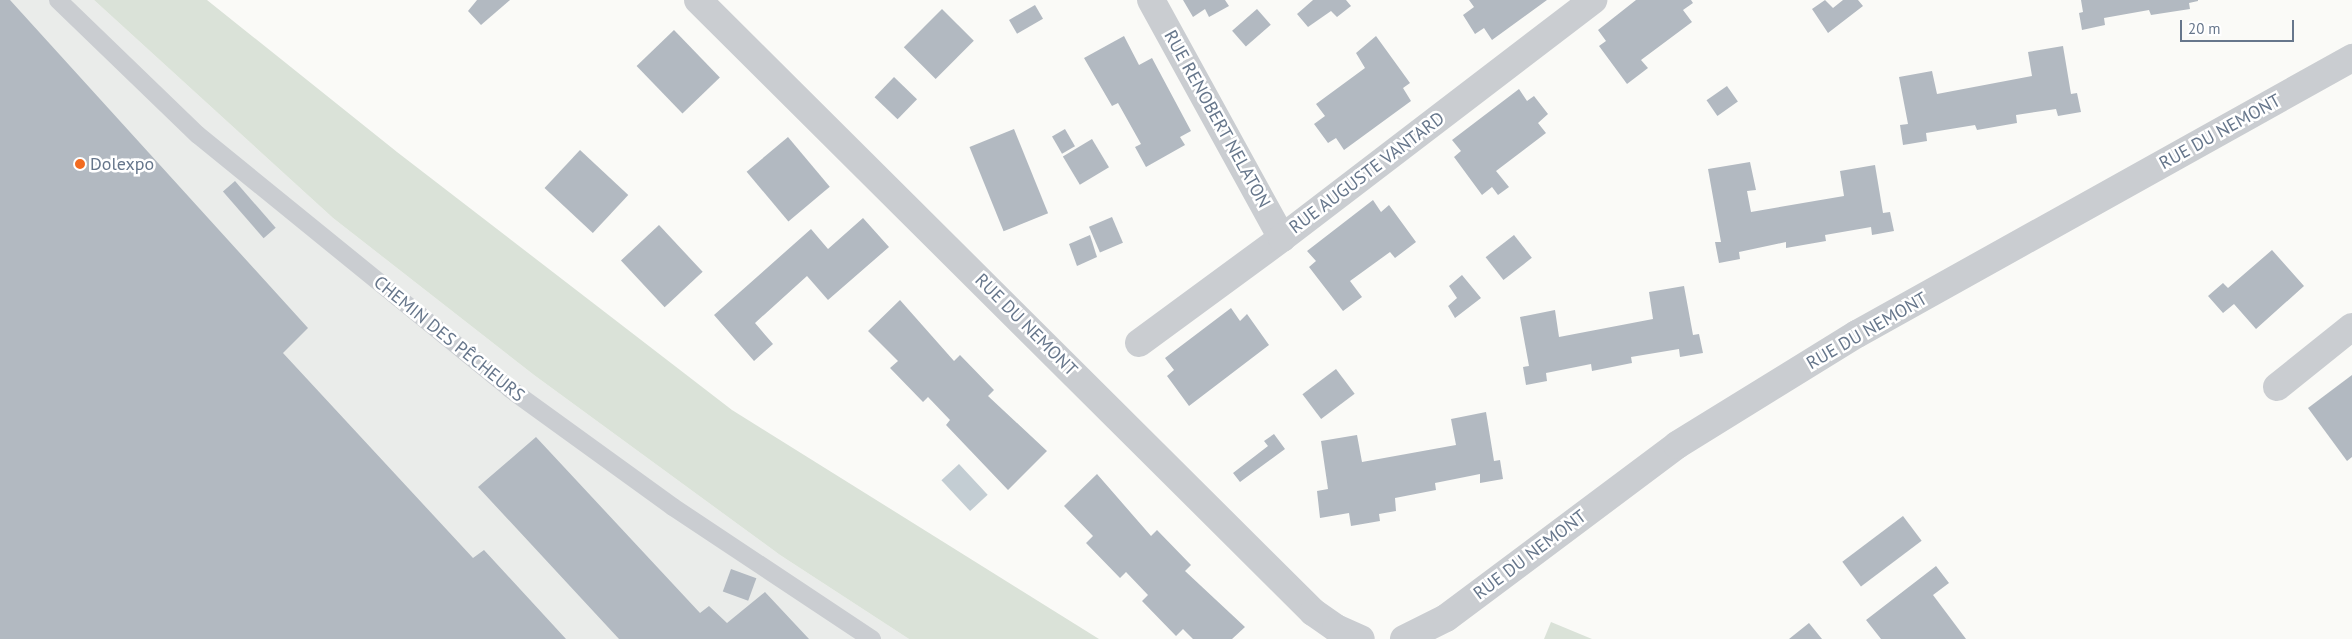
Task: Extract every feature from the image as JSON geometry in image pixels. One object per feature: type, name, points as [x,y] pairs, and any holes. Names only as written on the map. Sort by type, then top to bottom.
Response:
[{"type":"street","name":"RUE DU NEMONT","points":[[698,0],[1312,612],[1336,628],[1360,639]]},
{"type":"street","name":"RUE RENOBERT NELATON","points":[[1151,0],[1282,238]]},
{"type":"street","name":"RUE AUGUSTE VANTARD","points":[[1139,343],[1282,238],[1593,0]]},
{"type":"street","name":"RUE DU NEMONT","points":[[1404,639],[1446,618],[1677,445],[1825,354],[2352,58]]},
{"type":"street","points":[[2277,387],[2352,327]]},
{"type":"lane","name":"CHEMIN DES PÊCHEURS","points":[[58,0],[198,135],[510,389],[673,508],[872,639]]},
{"type":"shaded area","points":[[0,0],[94,0],[333,218],[534,375],[780,555],[909,639],[0,639]]},
{"type":"shaded area","points":[[94,0],[207,0],[397,152],[732,410],[1099,639],[909,639],[780,555],[534,375],[333,218]]},
{"type":"shaded area","points":[[959,464],[988,495],[970,511],[941,480]]},
{"type":"shaded area","points":[[1551,622],[1592,639],[1544,639]]},
{"type":"building","name":"Dolexpo","points":[[0,0],[10,0],[308,328],[283,353],[473,558],[484,550],[566,639],[0,639]]},
{"type":"building","points":[[477,0],[510,0],[481,25],[468,11]]},
{"type":"building","points":[[1183,0],[1225,0],[1229,6],[1209,17],[1205,9],[1193,17]]},
{"type":"building","points":[[1313,0],[1346,0],[1351,6],[1337,17],[1331,11],[1308,27],[1297,14]]},
{"type":"building","points":[[1469,0],[1547,0],[1492,40],[1484,28],[1475,34],[1463,15],[1474,7]]},
{"type":"building","points":[[1636,0],[1691,0],[1693,3],[1683,10],[1692,22],[1641,60],[1648,68],[1627,84],[1599,46],[1606,41],[1598,30]]},
{"type":"building","points":[[1825,0],[1833,8],[1843,0],[1858,0],[1863,6],[1828,33],[1812,9]]},
{"type":"building","points":[[2081,0],[2198,1],[2189,3],[2190,9],[2151,15],[2149,10],[2104,18],[2105,25],[2082,30],[2079,13],[2083,12]]},
{"type":"building","points":[[1035,5],[1043,19],[1017,34],[1009,20]]},
{"type":"building","points":[[942,9],[974,41],[936,79],[904,47]]},
{"type":"building","points":[[1257,9],[1271,25],[1246,46],[1232,31]]},
{"type":"building","points":[[674,30],[720,77],[682,114],[637,66]]},
{"type":"building","points":[[1124,36],[1139,65],[1152,58],[1191,131],[1180,137],[1185,145],[1146,167],[1135,147],[1141,144],[1118,103],[1112,106],[1084,58]]},
{"type":"building","points":[[1376,36],[1410,83],[1403,88],[1411,101],[1344,150],[1336,138],[1328,143],[1314,124],[1325,116],[1316,104],[1365,68],[1356,53]]},
{"type":"building","points":[[2063,46],[2071,94],[2077,93],[2081,112],[2058,116],[2056,109],[2016,115],[2017,123],[1977,130],[1975,125],[1926,133],[1927,141],[1903,145],[1900,125],[1908,124],[1899,77],[1932,71],[1937,94],[2032,76],[2028,52]]},
{"type":"building","points":[[894,77],[917,99],[898,119],[875,97]]},
{"type":"building","points":[[1727,86],[1738,102],[1717,116],[1707,100]]},
{"type":"building","points":[[1519,89],[1527,101],[1534,96],[1548,114],[1538,123],[1546,133],[1496,171],[1509,187],[1498,195],[1492,187],[1482,195],[1454,157],[1461,151],[1452,140]]},
{"type":"building","points":[[1014,129],[1048,213],[1004,231],[969,147]]},
{"type":"building","points":[[1065,129],[1075,146],[1062,154],[1052,136]]},
{"type":"building","points":[[788,137],[830,187],[788,222],[747,172]]},
{"type":"building","points":[[1092,139],[1109,167],[1080,185],[1063,157]]},
{"type":"building","points":[[580,150],[628,195],[593,233],[545,188]]},
{"type":"building","points":[[1750,162],[1756,190],[1747,191],[1751,212],[1844,196],[1840,171],[1875,165],[1883,213],[1890,212],[1894,231],[1872,235],[1871,227],[1825,235],[1826,241],[1786,248],[1786,242],[1739,252],[1740,259],[1719,263],[1715,242],[1721,242],[1708,169]]},
{"type":"building","points":[[235,181],[276,228],[264,238],[223,191]]},
{"type":"building","points":[[1373,200],[1381,212],[1389,205],[1416,242],[1395,258],[1390,252],[1350,281],[1362,297],[1343,311],[1309,267],[1316,261],[1307,251]]},
{"type":"building","points":[[1112,217],[1123,243],[1100,253],[1089,227]]},
{"type":"building","points":[[863,218],[889,247],[828,300],[807,276],[755,323],[773,344],[754,361],[714,315],[811,229],[828,249]]},
{"type":"building","points":[[659,225],[703,272],[665,307],[621,260]]},
{"type":"building","points":[[1090,235],[1097,257],[1077,266],[1069,244]]},
{"type":"building","points":[[1514,235],[1532,258],[1503,280],[1486,257]]},
{"type":"building","points":[[2272,250],[2304,286],[2256,329],[2234,304],[2223,313],[2208,296],[2223,283],[2228,288]]},
{"type":"building","points":[[1462,275],[1481,298],[1455,318],[1448,306],[1457,298],[1449,286]]},
{"type":"building","points":[[1684,286],[1693,335],[1699,334],[1703,353],[1680,357],[1679,349],[1631,357],[1632,363],[1592,371],[1591,364],[1546,373],[1547,381],[1526,385],[1523,367],[1529,366],[1520,317],[1555,310],[1559,337],[1653,319],[1649,292]]},
{"type":"building","points":[[900,300],[954,361],[960,355],[994,390],[988,396],[1047,451],[1008,490],[946,425],[950,420],[928,397],[923,402],[890,368],[898,361],[868,331]]},
{"type":"building","points":[[1231,308],[1240,321],[1247,314],[1269,345],[1189,406],[1167,376],[1174,370],[1165,358]]},
{"type":"building","points":[[1336,369],[1355,394],[1321,419],[1302,394]]},
{"type":"building","points":[[2352,375],[2352,457],[2347,461],[2308,408]]},
{"type":"building","points":[[1486,412],[1494,461],[1500,460],[1503,479],[1480,483],[1480,474],[1435,483],[1436,490],[1395,498],[1396,511],[1379,514],[1380,521],[1351,526],[1349,513],[1320,518],[1317,491],[1328,489],[1321,441],[1357,435],[1362,462],[1456,445],[1451,419]]},
{"type":"building","points":[[1274,434],[1285,449],[1240,482],[1233,473],[1268,446],[1264,441]]},
{"type":"building","points":[[536,437],[700,613],[709,606],[727,623],[765,592],[809,639],[619,639],[478,487]]},
{"type":"building","points":[[1097,474],[1151,536],[1157,530],[1191,565],[1185,571],[1245,627],[1232,639],[1193,639],[1183,629],[1176,636],[1142,601],[1148,595],[1126,572],[1120,578],[1086,543],[1093,536],[1064,506]]},
{"type":"building","points":[[1903,516],[1922,541],[1861,586],[1842,562]]},
{"type":"building","points":[[1936,566],[1949,583],[1933,595],[1966,639],[1881,639],[1866,620]]},
{"type":"building","points":[[731,569],[756,578],[748,601],[723,592]]},
{"type":"building","points":[[1809,623],[1822,639],[1789,639]]},
{"type":"place","name":"Dolexpo","points":[[80,164]]}]
